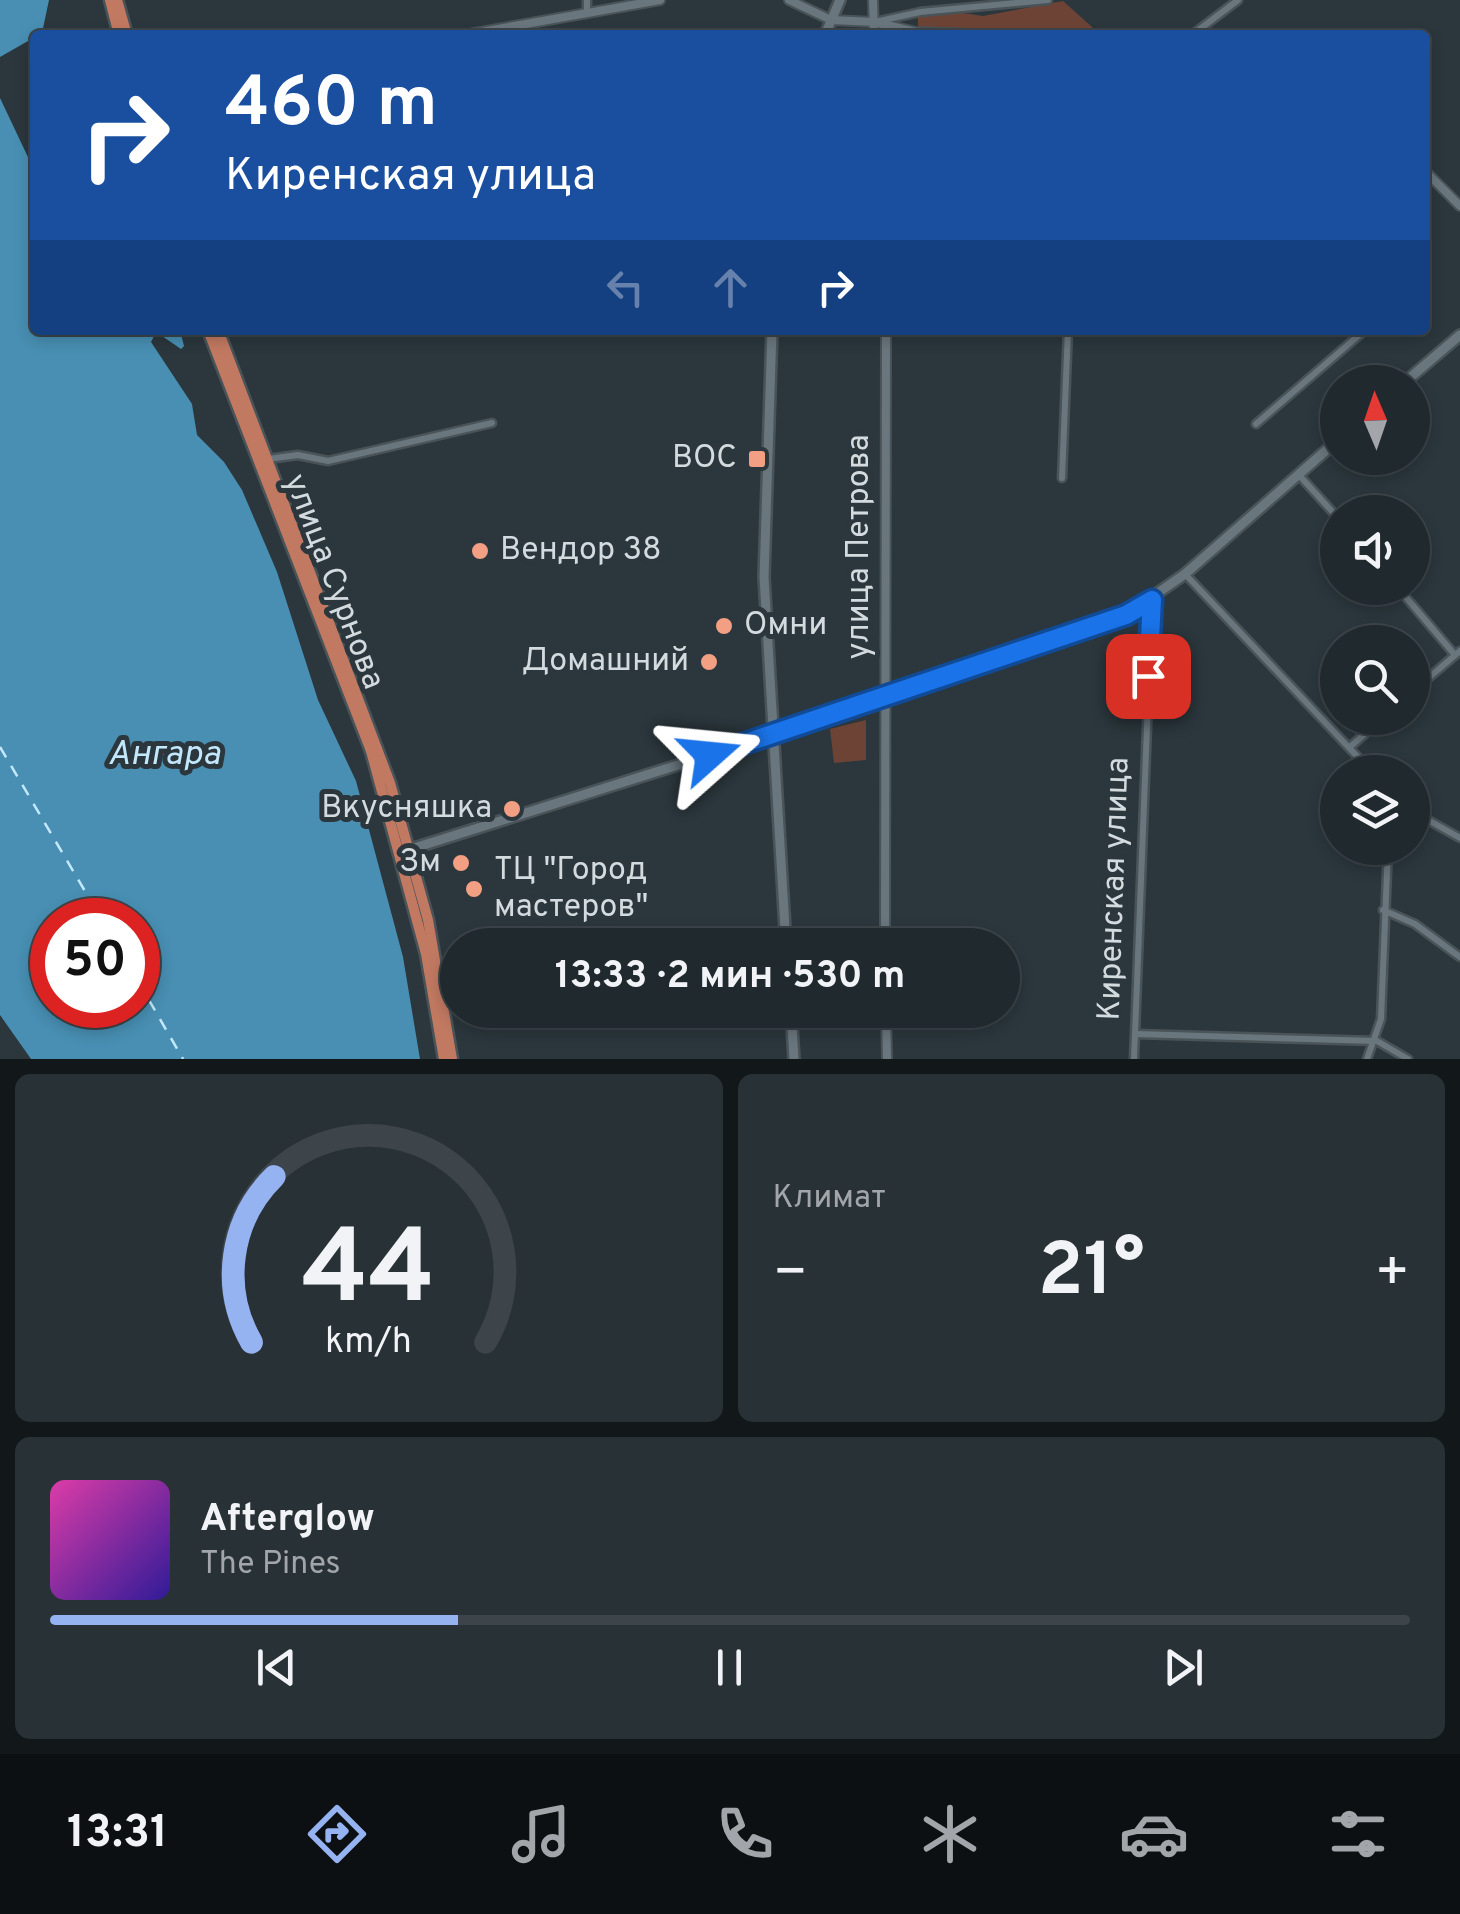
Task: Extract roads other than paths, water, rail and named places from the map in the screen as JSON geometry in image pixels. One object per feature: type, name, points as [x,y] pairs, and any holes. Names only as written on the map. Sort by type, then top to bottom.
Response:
[{"type":"main road","points":[[113,0],[122,30]]},
{"type":"main road","points":[[827,30],[840,0]]},
{"type":"main road","name":"улица Сурнова","points":[[210,335],[337,658],[407,852]]},
{"type":"main road","name":"улица Сурнова","points":[[220,335],[378,746],[407,852]]},
{"type":"main road","points":[[772,335],[764,577],[785,928]]},
{"type":"main road","points":[[1425,365],[1460,335]]},
{"type":"main road","points":[[407,852],[884,700],[1126,615],[1185,574],[1320,455]]},
{"type":"main road","points":[[407,852],[444,1059]]},
{"type":"main road","points":[[407,852],[434,949],[452,1059]]},
{"type":"main road","points":[[792,1028],[794,1059]]},
{"type":"street","points":[[587,0],[587,13]]},
{"type":"street","points":[[492,30],[660,0]]},
{"type":"street","points":[[790,0],[832,20],[874,22],[908,30]]},
{"type":"street","points":[[873,0],[874,30]]},
{"type":"street","points":[[874,22],[920,12],[1048,0]]},
{"type":"street","points":[[1199,30],[1238,0]]},
{"type":"street","points":[[1430,175],[1460,206]]},
{"type":"street","name":"улица Петрова","points":[[885,928],[886,335]]},
{"type":"street","points":[[1062,478],[1068,335]]},
{"type":"street","points":[[1256,424],[1359,335]]},
{"type":"street","points":[[266,460],[298,455],[328,461],[492,423]]},
{"type":"street","points":[[1298,474],[1320,498]]},
{"type":"street","points":[[1185,574],[1358,755]]},
{"type":"street","name":"Киренская улица","points":[[1134,1059],[1134,970],[1152,600]]},
{"type":"street","points":[[1414,605],[1458,653],[1430,677]]},
{"type":"street","points":[[1351,746],[1364,735]]},
{"type":"street","points":[[1430,821],[1460,838]]},
{"type":"street","points":[[1367,1059],[1377,1041],[1387,865]]},
{"type":"street","points":[[1384,910],[1415,924],[1460,958]]},
{"type":"street","points":[[886,1028],[887,1059]]},
{"type":"street","points":[[1136,1034],[1252,1034],[1377,1041],[1408,1059]]},
{"type":"water","points":[[0,0],[49,0],[43,30],[30,30],[30,40],[0,57]]},
{"type":"water","name":"Ангара","points":[[0,98],[30,161],[30,335],[181,335],[181,349],[162,336],[154,336],[151,342],[192,404],[197,435],[224,462],[242,490],[277,572],[318,700],[356,781],[403,957],[420,1059],[31,1059],[0,1015]]},
{"type":"place","name":"ВОС","points":[[757,459]]},
{"type":"place","name":"Вендор 38","points":[[480,551]]},
{"type":"place","name":"Омни","points":[[724,626]]},
{"type":"place","name":"Домашний","points":[[709,662]]},
{"type":"place","name":"Вкусняшка","points":[[512,809]]},
{"type":"place","name":"Зм","points":[[461,863]]},
{"type":"place","name":"ТЦ \"Город мастеров\"","points":[[474,889]]}]
